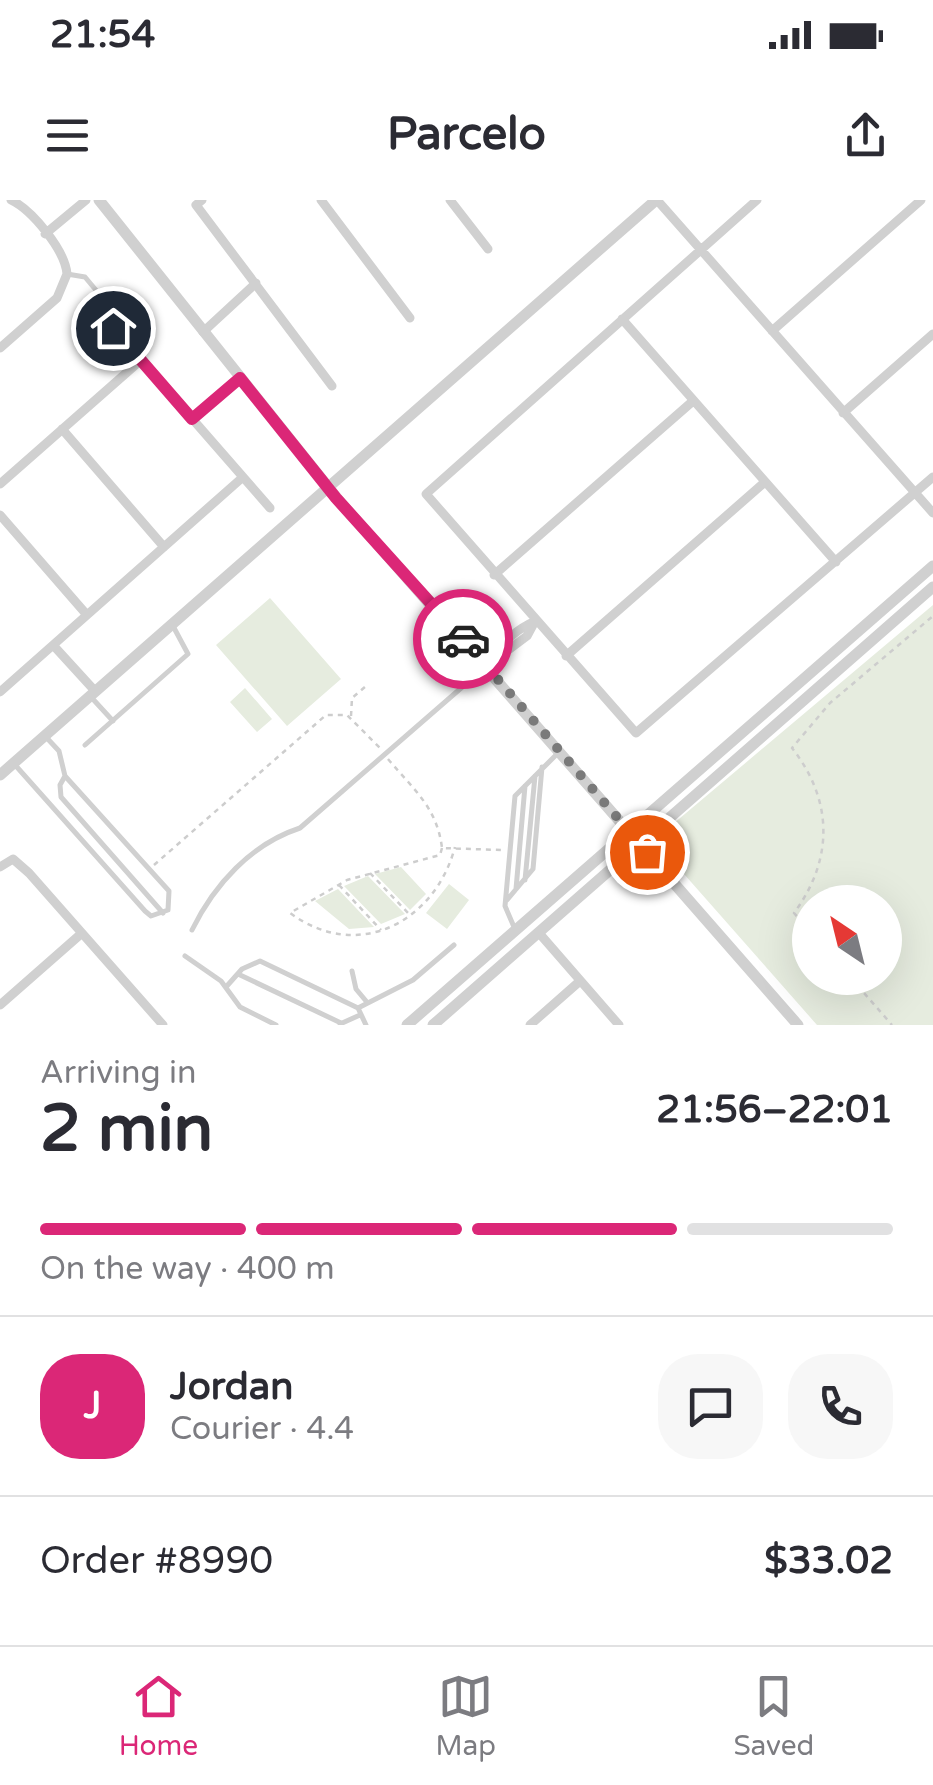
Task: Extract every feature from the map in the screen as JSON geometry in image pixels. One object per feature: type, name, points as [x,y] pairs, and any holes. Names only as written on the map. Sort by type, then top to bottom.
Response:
[{"type":"street","points":[[0,348],[56,298],[67,274],[62,257],[45,234],[11,200]]},
{"type":"street","points":[[45,234],[86,200]]},
{"type":"street","points":[[99,200],[326,486],[798,1025]]},
{"type":"street","points":[[322,200],[410,318]]},
{"type":"street","points":[[450,200],[488,250]]},
{"type":"street","points":[[0,774],[657,200],[933,513]]},
{"type":"street","points":[[757,200],[426,494],[636,733],[933,477]]},
{"type":"street","points":[[772,332],[923,200],[933,210]]},
{"type":"street","points":[[199,203],[332,386]]},
{"type":"street","points":[[203,332],[256,284]]},
{"type":"street","points":[[622,319],[836,562]]},
{"type":"street","points":[[113,328],[270,508]]},
{"type":"street","points":[[843,412],[933,334]]},
{"type":"street","points":[[0,484],[141,360]]},
{"type":"street","points":[[192,419],[240,378]]},
{"type":"street","points":[[494,575],[692,401]]},
{"type":"street","points":[[62,429],[164,547]]},
{"type":"street","points":[[0,692],[244,477]]},
{"type":"street","points":[[566,656],[765,482]]},
{"type":"street","points":[[0,515],[87,615]]},
{"type":"street","points":[[407,1025],[933,566]]},
{"type":"street","points":[[433,1025],[933,587]]},
{"type":"street","points":[[486,667],[527,636],[535,622]]},
{"type":"street","points":[[53,645],[93,693]]},
{"type":"street","points":[[0,671],[10,682]]},
{"type":"street","points":[[0,867],[13,859],[164,1025]]},
{"type":"street","points":[[0,1004],[82,933]]},
{"type":"street","points":[[539,933],[619,1025]]},
{"type":"street","points":[[530,1025],[580,981]]},
{"type":"street","points":[[143,1025],[154,1015]]},
{"type":"lane","points":[[67,274],[85,276],[110,307]]},
{"type":"lane","points":[[85,745],[188,654],[172,623]]},
{"type":"lane","points":[[192,930],[210,893],[224,880],[273,837],[300,828],[486,667]]},
{"type":"lane","points":[[93,693],[113,720]]},
{"type":"lane","points":[[14,763],[144,911],[152,916],[163,913],[172,900],[169,891],[65,776],[59,752],[45,736]]},
{"type":"lane","points":[[516,929],[506,915],[505,902],[515,796],[559,752]]},
{"type":"lane","points":[[505,902],[533,868],[542,767]]},
{"type":"lane","points":[[524,882],[535,774]]},
{"type":"lane","points":[[65,776],[60,785],[61,797],[163,913]]},
{"type":"lane","points":[[515,892],[525,782]]},
{"type":"lane","points":[[238,974],[340,1024],[359,1012],[366,1001],[414,980],[454,945]]},
{"type":"lane","points":[[186,956],[226,987],[240,1006],[276,1025]]},
{"type":"lane","points":[[226,987],[238,974],[260,961],[359,1012],[366,1025]]},
{"type":"lane","points":[[352,971],[356,989],[366,1001]]},
{"type":"path","points":[[810,885],[818,872],[825,814],[818,787],[792,748],[830,704],[933,616]]},
{"type":"path","points":[[351,718],[352,698],[366,686]]},
{"type":"path","points":[[154,865],[316,722],[337,713],[351,718],[380,750]]},
{"type":"path","points":[[388,758],[423,796],[442,848],[440,855],[369,872],[338,884],[290,914],[325,931],[350,934],[381,930],[411,916],[436,893],[455,847]]},
{"type":"path","points":[[442,848],[504,850]]},
{"type":"path","points":[[369,872],[411,916]]},
{"type":"path","points":[[338,884],[381,930]]},
{"type":"path","points":[[866,995],[892,1025]]},
{"type":"shaded area","points":[[270,598],[341,679],[287,726],[216,645]]},
{"type":"shaded area","points":[[933,605],[933,1025],[817,1025],[654,840]]},
{"type":"shaded area","points":[[245,688],[272,719],[257,732],[230,702]]},
{"type":"shaded area","points":[[401,867],[426,894],[410,910],[375,874]]},
{"type":"shaded area","points":[[368,876],[405,914],[381,924],[344,886]]},
{"type":"shaded area","points":[[449,884],[469,900],[447,929],[426,913]]},
{"type":"shaded area","points":[[338,889],[374,927],[349,929],[315,901]]},
{"type":"way so far","points":[[463,639],[647,852]]},
{"type":"route","points":[[113,328],[192,419],[240,378],[336,498],[463,639]]}]
